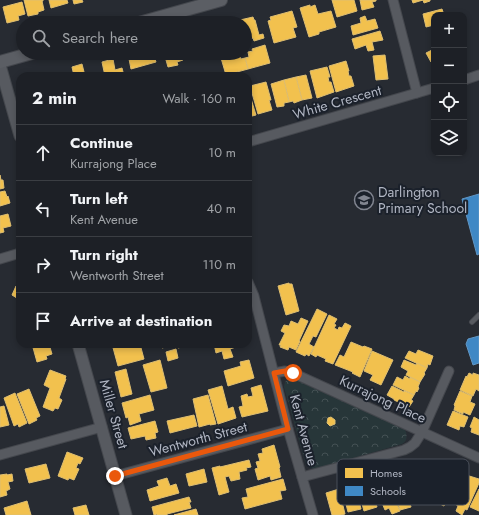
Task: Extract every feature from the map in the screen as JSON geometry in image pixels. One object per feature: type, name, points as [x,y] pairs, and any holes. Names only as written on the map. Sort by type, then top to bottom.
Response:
[{"type":"main road","points":[[161,16],[204,2],[221,0]]},
{"type":"main road","points":[[0,62],[16,58]]},
{"type":"street","points":[[393,0],[417,93]]},
{"type":"street","points":[[0,65],[16,122]]},
{"type":"street","points":[[467,79],[479,75]]},
{"type":"street","name":"White Crescent","points":[[252,141],[431,89]]},
{"type":"street","points":[[0,259],[16,255]]},
{"type":"street","name":"Kent Avenue","points":[[252,291],[288,429],[313,515]]},
{"type":"street","name":"Miller Street","points":[[79,348],[126,515]]},
{"type":"street","name":"Kurrajong Place","points":[[274,373],[285,371],[293,373],[479,458]]},
{"type":"street","points":[[370,459],[404,450],[415,443],[422,432],[449,371]]},
{"type":"street","points":[[0,455],[102,427]]},
{"type":"street","name":"Wentworth Street","points":[[115,476],[288,429]]},
{"type":"street","points":[[302,477],[337,468]]},
{"type":"lane","points":[[472,322],[479,315]]},
{"type":"green space","points":[[289,379],[293,379],[404,429],[406,432],[406,440],[402,444],[350,459],[337,459],[337,463],[315,469],[310,468],[306,465],[284,387],[285,382]]},
{"type":"building: Homes","points":[[24,0],[43,0],[44,10],[38,12],[38,14],[28,16]]},
{"type":"building: Homes","points":[[49,0],[67,0],[68,3],[51,8]]},
{"type":"building: Homes","points":[[73,0],[82,0],[83,2],[74,4]]},
{"type":"building: Homes","points":[[332,0],[354,0],[357,11],[337,17]]},
{"type":"building: Homes","points":[[360,0],[376,1],[372,2],[374,7],[362,10]]},
{"type":"building: Homes","points":[[412,0],[423,0],[413,3]]},
{"type":"building: Homes","points":[[423,0],[430,0],[430,1],[424,3]]},
{"type":"building: Homes","points":[[22,2],[25,14],[16,16],[16,21],[7,23],[3,7]]},
{"type":"building: Homes","points":[[310,5],[310,7],[315,5],[318,14],[331,11],[336,27],[319,32],[319,34],[309,37],[300,8]]},
{"type":"building: Homes","points":[[442,9],[443,12],[431,12],[431,26],[426,27],[423,14]]},
{"type":"building: Homes","points":[[292,11],[297,27],[293,28],[296,37],[274,43],[268,21],[271,20],[270,17]]},
{"type":"building: Homes","points":[[365,16],[367,21],[375,19],[378,28],[353,35],[351,26],[361,23],[360,18]]},
{"type":"building: Homes","points":[[252,17],[255,20],[259,35],[263,34],[264,38],[254,41],[252,38]]},
{"type":"building: Homes","points":[[380,31],[383,40],[372,42],[374,50],[368,51],[366,45],[355,49],[352,39]]},
{"type":"building: Homes","points":[[265,45],[270,63],[248,69],[246,60],[252,60],[252,49]]},
{"type":"building: Homes","points":[[431,50],[431,62],[426,53]]},
{"type":"building: Homes","points":[[385,55],[388,79],[376,80],[373,56]]},
{"type":"building: Homes","points":[[113,60],[115,70],[122,68],[123,72],[104,72],[102,62]]},
{"type":"building: Homes","points":[[129,60],[155,60],[156,62],[131,69]]},
{"type":"building: Homes","points":[[166,60],[183,60],[177,62],[178,65],[168,67]]},
{"type":"building: Homes","points":[[222,60],[246,60],[248,69],[237,72],[225,72]]},
{"type":"building: Homes","points":[[346,61],[349,76],[351,76],[354,86],[336,92],[329,66]]},
{"type":"building: Homes","points":[[82,64],[84,72],[73,72],[72,67]]},
{"type":"building: Homes","points":[[327,67],[330,77],[328,77],[329,82],[331,82],[334,92],[317,98],[310,71]]},
{"type":"building: Homes","points":[[306,75],[312,98],[302,100],[296,77]]},
{"type":"building: Homes","points":[[296,77],[302,100],[294,103],[293,101],[289,102],[284,80]]},
{"type":"building: Homes","points":[[284,80],[289,102],[284,103],[284,106],[277,107],[271,84]]},
{"type":"building: Homes","points":[[266,82],[272,110],[258,114],[252,93],[252,86]]},
{"type":"building: Homes","points":[[252,102],[256,115],[252,116]]},
{"type":"building: Homes","points":[[0,175],[1,180],[3,180],[4,188],[0,189]]},
{"type":"building: Homes","points":[[5,191],[10,203],[0,206],[0,192]]},
{"type":"building: Homes","points":[[8,214],[11,226],[3,228],[4,232],[0,233],[0,216]]},
{"type":"building: Homes","points":[[289,283],[292,284],[299,311],[286,315],[278,286]]},
{"type":"building: Homes","points":[[16,286],[16,298],[12,295]]},
{"type":"building: Homes","points":[[317,309],[327,314],[316,337],[313,336],[309,344],[314,347],[309,356],[306,354],[305,356],[296,352]]},
{"type":"building: Homes","points":[[329,315],[337,319],[334,324],[336,325],[334,328],[338,330],[339,327],[342,328],[345,323],[351,326],[333,364],[325,361],[326,359],[317,355],[316,357],[311,354]]},
{"type":"building: Homes","points":[[301,318],[308,321],[296,350],[289,347],[288,350],[280,347],[281,345],[279,345],[285,333],[281,331],[284,325],[289,326],[291,321],[298,324]]},
{"type":"building: Homes","points":[[351,342],[372,349],[360,377],[352,373],[353,372],[335,365],[340,355],[344,357]]},
{"type":"building: Homes","points":[[33,348],[50,348],[52,354],[46,356],[47,359],[37,362]]},
{"type":"building: Homes","points":[[113,348],[141,348],[144,359],[118,366]]},
{"type":"building: Homes","points":[[215,348],[233,348],[230,349],[233,357],[224,359],[222,351],[216,353]]},
{"type":"building: Homes","points":[[176,349],[178,358],[168,361],[166,352]]},
{"type":"building: Homes","points":[[418,350],[433,356],[430,365],[428,364],[427,368],[405,358],[409,351],[416,354]]},
{"type":"building: Homes","points":[[372,351],[393,360],[381,385],[370,380],[373,375],[364,371]]},
{"type":"building: Homes","points":[[160,360],[167,388],[151,392],[143,365]]},
{"type":"building: Homes","points":[[249,360],[254,378],[228,386],[224,371],[241,366],[240,362]]},
{"type":"building: Homes","points":[[404,360],[416,365],[417,363],[427,368],[420,382],[406,375],[408,371],[401,367]]},
{"type":"building: Homes","points":[[126,369],[132,394],[121,397],[115,372]]},
{"type":"building: Homes","points":[[50,370],[66,376],[59,398],[62,400],[58,409],[55,408],[53,411],[43,407],[50,388],[44,385]]},
{"type":"building: Homes","points":[[469,373],[479,375],[479,391],[476,389],[473,396],[460,390],[466,376],[467,377]]},
{"type":"building: Homes","points":[[405,376],[420,382],[419,388],[414,395],[393,385],[397,377],[403,380]]},
{"type":"building: Homes","points":[[261,385],[268,411],[242,417],[239,407],[243,406],[241,396],[247,394],[248,397],[253,396],[251,388]]},
{"type":"building: Homes","points":[[222,386],[228,409],[233,407],[236,418],[218,424],[208,390]]},
{"type":"building: Homes","points":[[392,386],[414,395],[411,400],[413,401],[409,407],[387,395]]},
{"type":"building: Homes","points":[[29,389],[40,416],[36,418],[37,420],[29,424],[17,394]]},
{"type":"building: Homes","points":[[460,391],[472,396],[470,402],[475,404],[470,415],[454,410],[454,405]]},
{"type":"building: Homes","points":[[15,393],[27,423],[19,427],[18,424],[14,426],[4,398]]},
{"type":"building: Homes","points":[[150,395],[154,410],[139,414],[141,421],[130,425],[128,417],[126,418],[122,403]]},
{"type":"building: Homes","points":[[208,395],[216,424],[199,427],[193,399]]},
{"type":"building: Homes","points":[[4,406],[9,425],[0,427],[0,407]]},
{"type":"building: Homes","points":[[453,411],[468,417],[464,427],[460,426],[459,430],[447,425]]},
{"type":"building: Homes","points":[[194,415],[197,426],[170,433],[167,421]]},
{"type":"building: Homes","points":[[331,417],[335,420],[335,424],[330,426],[327,423],[328,418]]},
{"type":"building: Homes","points":[[474,417],[479,420],[479,435],[471,432],[472,428],[470,427]]},
{"type":"building: Homes","points":[[155,421],[158,432],[155,433],[156,438],[146,440],[145,436],[131,439],[128,428]]},
{"type":"building: Homes","points":[[274,445],[281,477],[271,480],[270,476],[258,480],[255,469],[258,468],[256,462],[260,461],[258,454],[263,453],[262,449]]},
{"type":"building: Homes","points":[[67,452],[83,458],[80,464],[78,463],[76,468],[79,469],[74,480],[69,478],[68,480],[58,476]]},
{"type":"building: Homes","points":[[249,460],[251,467],[246,468],[247,470],[239,472],[240,479],[231,481],[229,476],[225,477],[229,492],[219,495],[212,468]]},
{"type":"building: Homes","points":[[46,464],[50,478],[29,483],[25,469]]},
{"type":"building: Homes","points":[[204,469],[207,482],[189,486],[186,474]]},
{"type":"building: Homes","points":[[12,474],[13,481],[8,482],[10,489],[6,491],[7,495],[0,497],[0,475]]},
{"type":"building: Homes","points":[[469,476],[479,479],[479,483],[467,510],[465,509],[462,515],[456,511],[458,506],[456,505],[469,505]]},
{"type":"building: Homes","points":[[167,478],[170,486],[176,484],[179,493],[150,501],[147,490],[159,486],[157,481]]},
{"type":"building: Homes","points":[[283,479],[286,490],[280,491],[282,499],[245,509],[242,498],[248,497],[246,489]]},
{"type":"building: Homes","points":[[479,489],[479,511],[470,507]]},
{"type":"building: Homes","points":[[337,490],[337,505],[343,505],[345,514],[332,515],[326,493]]},
{"type":"building: Homes","points":[[189,497],[191,508],[167,515],[154,515],[152,507]]},
{"type":"building: Homes","points":[[27,501],[31,515],[6,515],[4,508]]},
{"type":"building: Homes","points":[[86,505],[89,515],[75,515],[73,508]]},
{"type":"building: Homes","points":[[346,505],[360,505],[361,509],[348,512]]},
{"type":"building: Homes","points":[[362,505],[376,505],[377,507],[364,511]]},
{"type":"building: Homes","points":[[383,505],[397,505],[400,511],[392,514],[389,508],[385,510]]},
{"type":"building: Homes","points":[[398,505],[410,505],[411,507],[400,510]]},
{"type":"building: Homes","points":[[196,509],[198,515],[174,515]]},
{"type":"building: Schools","points":[[479,194],[479,254],[477,255],[462,199]]},
{"type":"building: Schools","points":[[479,336],[479,363],[473,365],[466,344],[468,339]]},
{"type":"place","name":"Darlington Primary School","points":[[364,200]]},
{"type":"route","points":[[115,476],[288,429],[274,373],[289,371],[293,373]]}]
